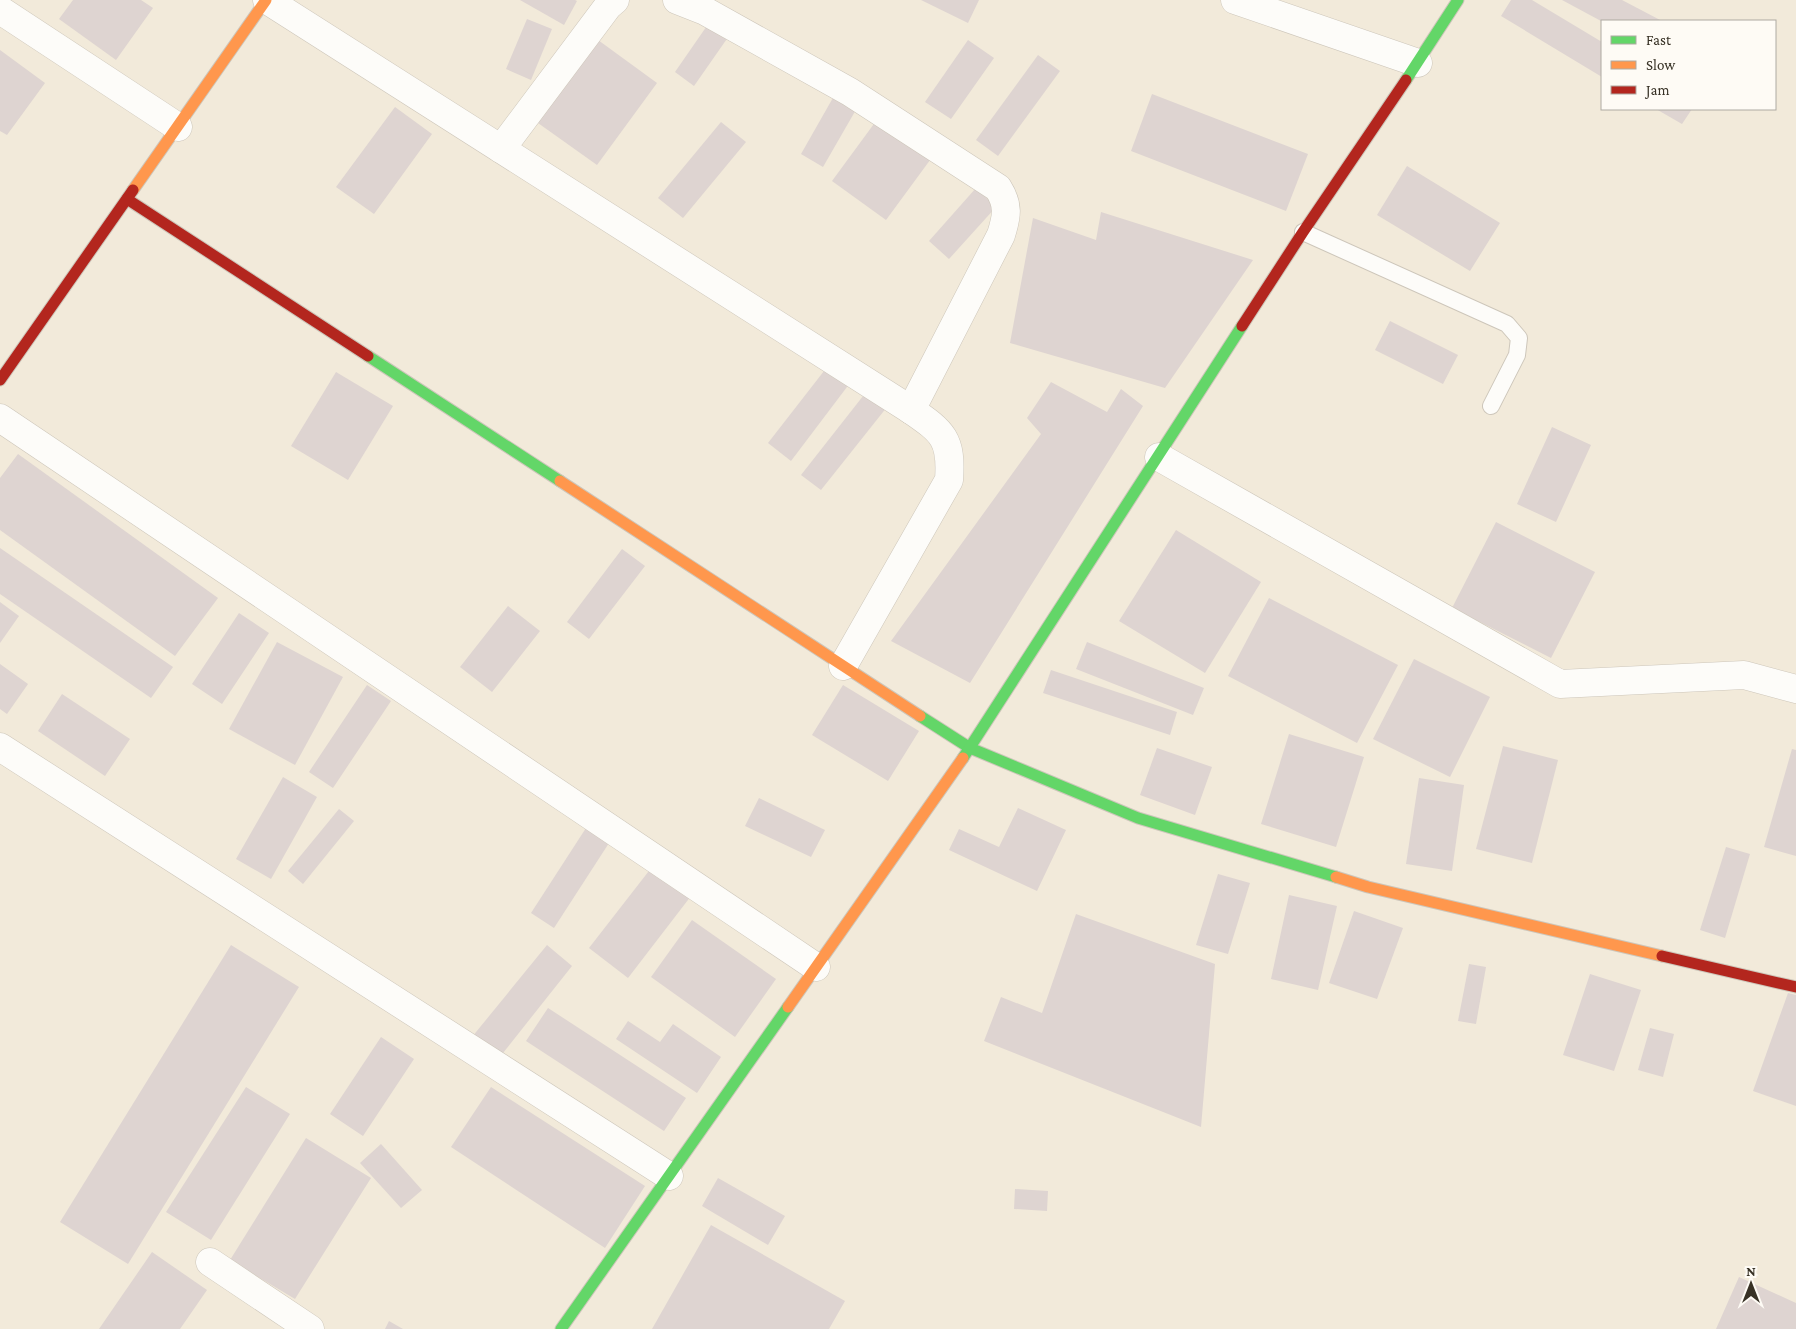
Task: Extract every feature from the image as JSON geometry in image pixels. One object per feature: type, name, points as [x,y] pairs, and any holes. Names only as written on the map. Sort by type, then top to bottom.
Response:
[{"type":"street","points":[[0,380],[267,0],[936,427],[947,442],[950,460],[949,480],[843,666]]},
{"type":"street","points":[[502,149],[608,6],[615,0]]},
{"type":"street","points":[[677,0],[705,11],[850,92],[998,188],[1004,198],[1006,212],[1002,235],[911,410]]},
{"type":"street","points":[[1235,0],[1418,63]]},
{"type":"street","points":[[561,1329],[970,748],[1303,232],[1418,63],[1458,0]]},
{"type":"street","points":[[0,10],[178,127]]},
{"type":"street","points":[[127,199],[970,748],[1138,818],[1368,887],[1796,987]]},
{"type":"street","points":[[0,418],[816,967]]},
{"type":"street","points":[[1159,457],[1560,684],[1744,674],[1796,689]]},
{"type":"street","points":[[0,747],[669,1176]]},
{"type":"street","points":[[210,1262],[310,1329]]},
{"type":"lane","points":[[1303,232],[1507,324],[1519,338],[1516,355],[1491,406]]},
{"type":"building","points":[[73,0],[141,0],[153,8],[116,60],[59,19]]},
{"type":"building","points":[[520,0],[575,0],[577,1],[564,25]]},
{"type":"building","points":[[921,0],[979,0],[968,23]]},
{"type":"building","points":[[1511,0],[1532,0],[1601,41],[1601,76],[1501,16]]},
{"type":"building","points":[[1562,0],[1622,0],[1660,20],[1601,20]]},
{"type":"building","points":[[527,19],[552,29],[531,80],[506,69]]},
{"type":"building","points":[[711,20],[731,33],[694,86],[675,72]]},
{"type":"building","points":[[598,40],[657,83],[597,165],[538,123]]},
{"type":"building","points":[[968,40],[994,58],[951,119],[925,102]]},
{"type":"building","points":[[0,50],[45,83],[7,135],[0,131]]},
{"type":"building","points":[[1038,55],[1060,71],[998,156],[976,140]]},
{"type":"building","points":[[838,89],[861,101],[823,167],[801,154]]},
{"type":"building","points":[[1152,94],[1308,154],[1286,211],[1131,151]]},
{"type":"building","points":[[395,107],[432,134],[374,214],[336,187]]},
{"type":"building","points":[[1658,110],[1691,110],[1682,124]]},
{"type":"building","points":[[879,117],[933,156],[886,220],[832,181]]},
{"type":"building","points":[[721,122],[746,142],[683,218],[658,198]]},
{"type":"building","points":[[1407,166],[1500,223],[1470,271],[1377,215]]},
{"type":"building","points":[[976,188],[996,207],[949,259],[929,241]]},
{"type":"building","points":[[1101,212],[1253,260],[1165,388],[1010,343],[1033,218],[1096,240]]},
{"type":"building","points":[[1390,321],[1458,355],[1443,384],[1375,350]]},
{"type":"building","points":[[831,362],[853,379],[791,461],[768,443]]},
{"type":"building","points":[[336,372],[393,406],[348,480],[291,446]]},
{"type":"building","points":[[1051,382],[1107,412],[1121,389],[1143,406],[970,683],[891,641],[1041,434],[1027,418]]},
{"type":"building","points":[[867,391],[887,407],[821,490],[801,475]]},
{"type":"building","points":[[1552,427],[1591,445],[1556,522],[1517,504]]},
{"type":"building","points":[[18,454],[218,598],[175,656],[0,530],[0,478]]},
{"type":"building","points":[[1496,522],[1595,572],[1551,658],[1452,608]]},
{"type":"building","points":[[1176,530],[1261,582],[1205,673],[1119,621]]},
{"type":"building","points":[[0,548],[173,667],[151,698],[0,594]]},
{"type":"building","points":[[622,549],[645,566],[589,639],[567,622]]},
{"type":"building","points":[[1269,598],[1398,665],[1357,743],[1228,676]]},
{"type":"building","points":[[0,602],[19,616],[0,643]]},
{"type":"building","points":[[508,606],[540,631],[492,692],[460,667]]},
{"type":"building","points":[[239,613],[269,633],[222,704],[192,684]]},
{"type":"building","points":[[277,642],[343,677],[295,765],[229,729]]},
{"type":"building","points":[[1087,642],[1204,688],[1193,715],[1076,669]]},
{"type":"building","points":[[1414,659],[1490,697],[1450,777],[1373,739]]},
{"type":"building","points":[[0,664],[28,684],[7,714],[0,709]]},
{"type":"building","points":[[1051,670],[1177,712],[1170,735],[1043,693]]},
{"type":"building","points":[[367,685],[391,701],[333,788],[309,772]]},
{"type":"building","points":[[843,685],[919,731],[888,781],[812,735]]},
{"type":"building","points":[[62,694],[130,739],[105,776],[38,731]]},
{"type":"building","points":[[1289,734],[1364,757],[1336,847],[1261,824]]},
{"type":"building","points":[[1503,746],[1558,760],[1532,863],[1476,849]]},
{"type":"building","points":[[1157,748],[1212,767],[1195,815],[1140,795]]},
{"type":"building","points":[[1792,749],[1796,750],[1796,856],[1764,847]]},
{"type":"building","points":[[283,777],[317,797],[271,879],[236,859]]},
{"type":"building","points":[[1419,778],[1464,785],[1452,871],[1406,864]]},
{"type":"building","points":[[759,798],[825,830],[811,857],[745,826]]},
{"type":"building","points":[[1018,808],[1066,830],[1037,891],[949,850],[959,829],[999,847]]},
{"type":"building","points":[[339,809],[354,821],[303,884],[288,871]]},
{"type":"building","points":[[586,828],[609,843],[554,928],[531,913]]},
{"type":"building","points":[[1726,847],[1750,854],[1725,938],[1700,930]]},
{"type":"building","points":[[652,867],[691,896],[628,978],[589,948]]},
{"type":"building","points":[[1218,874],[1250,883],[1228,954],[1196,945]]},
{"type":"building","points":[[1289,895],[1337,906],[1318,990],[1271,979]]},
{"type":"building","points":[[1354,911],[1403,928],[1377,999],[1329,983]]},
{"type":"building","points":[[1076,914],[1215,964],[1201,1127],[984,1041],[1001,997],[1042,1013]]},
{"type":"building","points":[[692,920],[776,979],[735,1037],[651,977]]},
{"type":"building","points":[[231,945],[299,987],[128,1264],[60,1222]]},
{"type":"building","points":[[547,945],[572,966],[499,1058],[472,1037]]},
{"type":"building","points":[[1469,964],[1486,967],[1476,1024],[1458,1021]]},
{"type":"building","points":[[1590,974],[1641,990],[1614,1071],[1563,1055]]},
{"type":"building","points":[[1788,993],[1796,995],[1796,1106],[1753,1091]]},
{"type":"building","points":[[548,1008],[686,1098],[664,1131],[526,1041]]},
{"type":"building","points":[[628,1021],[660,1042],[673,1024],[721,1057],[697,1093],[616,1039]]},
{"type":"building","points":[[1650,1028],[1674,1034],[1663,1077],[1638,1070]]},
{"type":"building","points":[[381,1037],[414,1059],[363,1136],[330,1114]]},
{"type":"building","points":[[246,1087],[290,1114],[211,1240],[166,1212]]},
{"type":"building","points":[[491,1087],[645,1186],[605,1248],[451,1147]]},
{"type":"building","points":[[306,1138],[371,1178],[295,1299],[230,1260]]},
{"type":"building","points":[[381,1144],[422,1190],[401,1208],[360,1163]]},
{"type":"building","points":[[718,1178],[785,1216],[768,1245],[702,1206]]},
{"type":"building","points":[[1015,1189],[1048,1191],[1047,1211],[1014,1209]]},
{"type":"building","points":[[711,1225],[845,1301],[829,1329],[652,1329]]},
{"type":"building","points":[[152,1252],[207,1290],[180,1329],[99,1329]]},
{"type":"building","points":[[1739,1277],[1796,1303],[1796,1329],[1716,1329]]},
{"type":"building","points":[[389,1321],[403,1329],[385,1329]]},
{"type":"traffic: fast","points":[[1406,80],[1458,0]]},
{"type":"traffic: fast","points":[[963,758],[1242,326]]},
{"type":"traffic: fast","points":[[368,356],[560,481]]},
{"type":"traffic: fast","points":[[920,716],[970,748],[1138,818],[1336,877]]},
{"type":"traffic: fast","points":[[561,1329],[788,1007]]},
{"type":"traffic: slow","points":[[133,190],[266,0]]},
{"type":"traffic: slow","points":[[560,481],[920,716]]},
{"type":"traffic: slow","points":[[788,1007],[963,758]]},
{"type":"traffic: slow","points":[[1336,877],[1368,887],[1662,956]]},
{"type":"traffic: jam","points":[[1242,326],[1406,80]]},
{"type":"traffic: jam","points":[[0,380],[133,190]]},
{"type":"traffic: jam","points":[[127,199],[368,356]]},
{"type":"traffic: jam","points":[[1662,956],[1796,987]]}]
